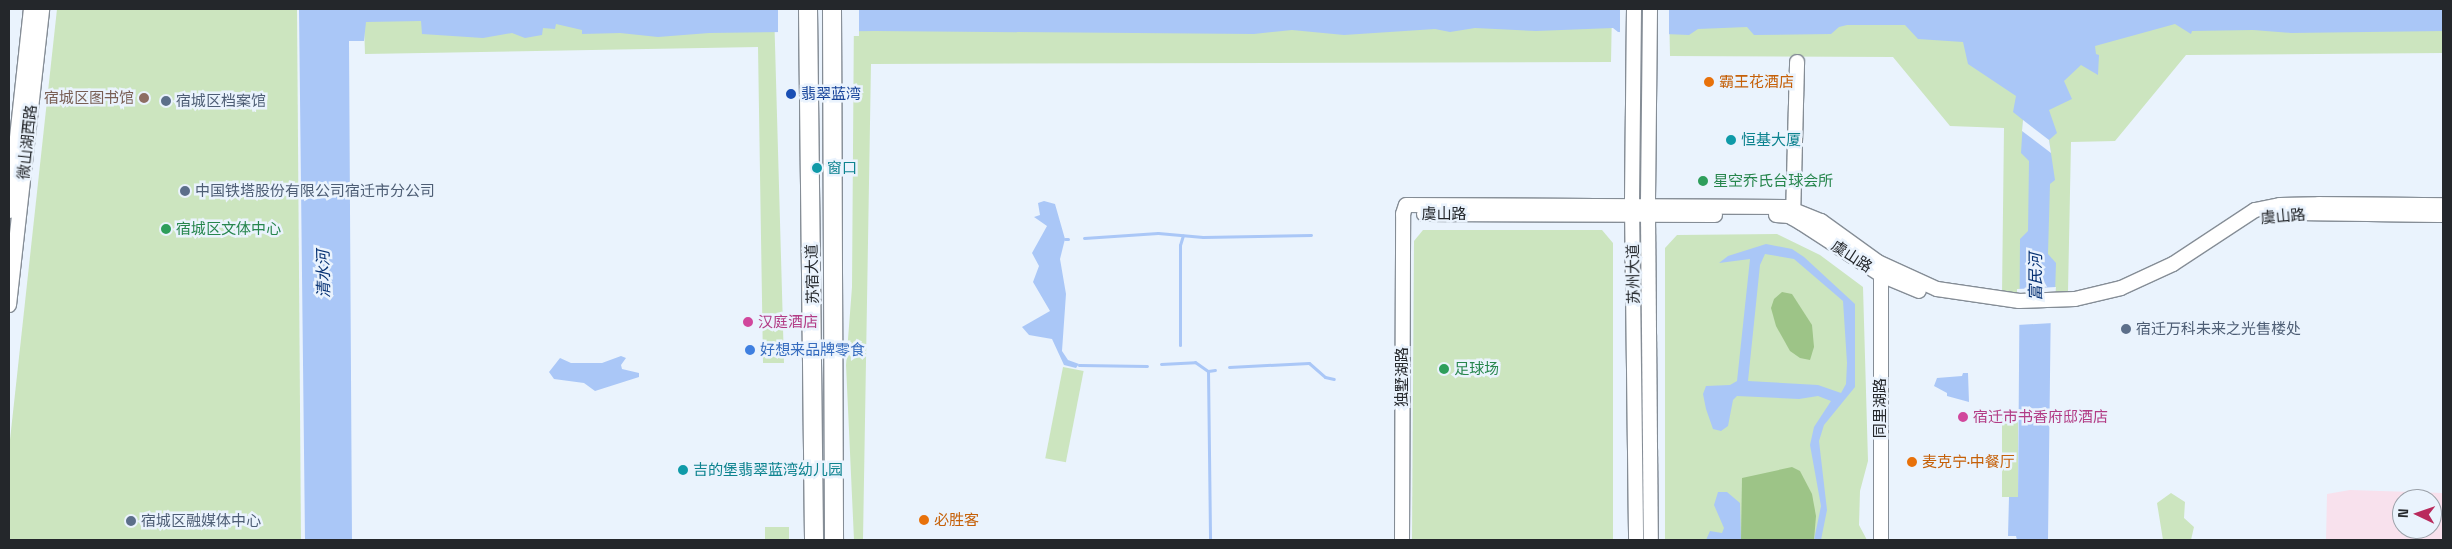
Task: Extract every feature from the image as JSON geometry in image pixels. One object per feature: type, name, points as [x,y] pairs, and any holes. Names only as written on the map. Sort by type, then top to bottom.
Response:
[{"type":"main road","name":"苏宿大道","points":[[808,9],[814,540]]},
{"type":"main road","name":"苏宿大道","points":[[832,9],[834,64],[834,540]]},
{"type":"street","name":"微山湖西路","points":[[9,211],[31,9]]},
{"type":"street","name":"微山湖西路","points":[[9,305],[42,9]]},
{"type":"street","name":"苏州大道","points":[[1634,9],[1632,210],[1636,540]]},
{"type":"street","name":"苏州大道","points":[[1650,9],[1648,211],[1651,540]]},
{"type":"street","points":[[1794,214],[1797,62]]},
{"type":"street","name":"虞山路","points":[[2076,303],[2121,288],[2173,264],[2255,210],[2280,205],[2443,204]]},
{"type":"street","name":"虞山路","points":[[1403,214],[1632,210],[1773,215],[1794,214],[1821,221],[1878,262],[1922,282],[1962,295],[2018,306]]},
{"type":"street","name":"虞山路","points":[[1794,214],[1881,275],[1952,301],[2018,306],[2076,303],[2118,296],[2166,276],[2254,219],[2284,213],[2443,215]]},
{"type":"street","name":"独墅湖路","points":[[1402,540],[1403,214]]},
{"type":"street","name":"同里湖路","points":[[1881,275],[1881,540]]},
{"type":"shaded area","points":[[2350,490],[2392,491],[2392,539],[2442,539],[2443,493],[2443,540],[2326,540],[2327,494]]},
{"type":"green space","name":"宿城区文体中心","points":[[57,9],[297,9],[301,540],[9,540],[9,449]]},
{"type":"green space","points":[[375,9],[774,9],[784,363],[763,363],[758,47],[365,54],[364,23]]},
{"type":"green space","points":[[854,9],[1612,9],[1611,62],[871,64],[863,540],[854,540],[846,365],[852,287]]},
{"type":"green space","points":[[1669,9],[2443,9],[2443,53],[2186,55],[2115,141],[2071,142],[2068,292],[2002,294],[2004,128],[1950,126],[1893,57],[1670,56]]},
{"type":"green space","points":[[1423,230],[1602,230],[1613,243],[1613,540],[1412,540],[1414,241]]},
{"type":"green space","points":[[1777,234],[1820,255],[1863,287],[1868,461],[1860,491],[1859,525],[1867,540],[1665,540],[1665,248],[1677,235]]},
{"type":"green space","points":[[1782,292],[1792,294],[1812,325],[1814,347],[1810,360],[1800,358],[1790,351],[1776,326],[1771,308],[1774,299]]},
{"type":"green space","points":[[1063,367],[1084,371],[1066,462],[1045,458]]},
{"type":"green space","points":[[2002,415],[2018,415],[2018,497],[2002,497]]},
{"type":"green space","points":[[1792,467],[1800,471],[1812,494],[1816,516],[1814,540],[1741,540],[1742,478]]},
{"type":"green space","points":[[2171,493],[2185,502],[2184,518],[2194,527],[2191,540],[2163,540],[2157,503]]},
{"type":"green space","points":[[765,527],[789,527],[789,540],[765,540]]},
{"type":"water","points":[[299,9],[2443,9],[2443,31],[2291,33],[2253,30],[2192,31],[2191,34],[2175,24],[2095,46],[2096,54],[2099,55],[2098,75],[2081,65],[2064,81],[2072,99],[2049,110],[2057,133],[2049,140],[2055,180],[2050,184],[2048,254],[2056,263],[2055,294],[2051,294],[2048,540],[2017,540],[2016,536],[2008,536],[2009,497],[2018,497],[2020,239],[2028,231],[2029,161],[2021,153],[2023,120],[2013,112],[2016,96],[1968,64],[1963,42],[1918,39],[1905,25],[1847,25],[1839,27],[1831,34],[1754,35],[1747,27],[1698,29],[1689,35],[1618,32],[1613,28],[1536,31],[1475,28],[1450,32],[1435,29],[1344,35],[1292,30],[1254,34],[876,31],[709,33],[658,37],[620,33],[582,34],[582,30],[556,24],[555,29],[543,28],[542,35],[525,38],[512,33],[483,38],[422,34],[421,21],[366,22],[364,41],[349,41],[352,540],[305,540]]},
{"type":"water","points":[[1044,201],[1055,204],[1065,239],[1060,259],[1066,294],[1062,351],[1068,360],[1079,364],[1076,368],[1064,365],[1052,339],[1029,335],[1022,327],[1050,311],[1033,282],[1039,266],[1032,253],[1047,226],[1034,217],[1040,215],[1038,203]]},
{"type":"water","points":[[1766,244],[1792,249],[1804,257],[1855,304],[1855,387],[1824,425],[1819,441],[1827,510],[1821,540],[1814,540],[1821,506],[1810,445],[1814,427],[1831,401],[1818,396],[1799,399],[1737,396],[1733,400],[1728,426],[1721,431],[1713,429],[1706,409],[1703,394],[1706,386],[1730,385],[1737,381],[1750,259],[1719,263],[1728,256]],"holes":[[[1765,254],[1794,259],[1843,301],[1847,363],[1846,384],[1841,393],[1818,385],[1748,381],[1760,265]]]},
{"type":"water","points":[[621,356],[626,358],[621,365],[622,369],[639,373],[639,377],[595,391],[584,383],[554,379],[549,372],[560,358],[571,363],[602,363]]},
{"type":"water","points":[[1963,373],[1968,373],[1969,402],[1947,396],[1947,393],[1934,386],[1937,378],[1962,376]]},
{"type":"water","points":[[1718,492],[1727,492],[1740,503],[1741,540],[1706,540],[1710,531],[1722,533],[1724,528],[1714,505]]},
{"type":"pier","points":[[778,9],[859,9],[859,36],[778,36]]},
{"type":"pier","points":[[1620,9],[1669,9],[1669,35],[1620,35]]},
{"type":"pier","points":[[2023,120],[2049,140],[2051,153],[2022,131]]},
{"type":"pier","points":[[2056,287],[2053,323],[2017,325],[2017,289]]},
{"type":"waterway","points":[[1084,238],[1158,233],[1203,237],[1311,235]]},
{"type":"waterway","points":[[1180,345],[1180,245],[1183,235]]},
{"type":"waterway","points":[[1161,364],[1195,362],[1208,371],[1210,540]]},
{"type":"waterway","points":[[1229,367],[1309,363],[1325,377],[1334,379]]},
{"type":"waterway","points":[[1079,365],[1147,366]]},
{"type":"waterway","points":[[1208,371],[1215,370]]},
{"type":"place","name":"霸王花酒店","points":[[1709,82]]},
{"type":"place","name":"翡翠蓝湾","points":[[791,94]]},
{"type":"place","name":"宿城区图书馆","points":[[144,98]]},
{"type":"place","name":"宿城区档案馆","points":[[166,101]]},
{"type":"place","name":"恒基大厦","points":[[1731,140]]},
{"type":"place","name":"窗口","points":[[817,168]]},
{"type":"place","name":"星空乔氏台球会所","points":[[1703,181]]},
{"type":"place","name":"中国铁塔股份有限公司宿迁市分公司","points":[[185,191]]},
{"type":"place","name":"宿城区文体中心","points":[[166,229]]},
{"type":"place","name":"汉庭酒店","points":[[748,322]]},
{"type":"place","name":"宿迁万科未来之光售楼处","points":[[2126,329]]},
{"type":"place","name":"好想来品牌零食","points":[[750,350]]},
{"type":"place","name":"足球场","points":[[1444,369]]},
{"type":"place","name":"宿迁市书香府邸酒店","points":[[1963,417]]},
{"type":"place","name":"麦克宁·中餐厅","points":[[1912,462]]},
{"type":"place","name":"吉的堡翡翠蓝湾幼儿园","points":[[683,470]]},
{"type":"place","name":"必胜客","points":[[924,520]]},
{"type":"place","name":"宿城区融媒体中心","points":[[131,521]]},
{"type":"water label","name":"清水河","points":[[324,274]]},
{"type":"water label","name":"富民河","points":[[2036,277]]}]
